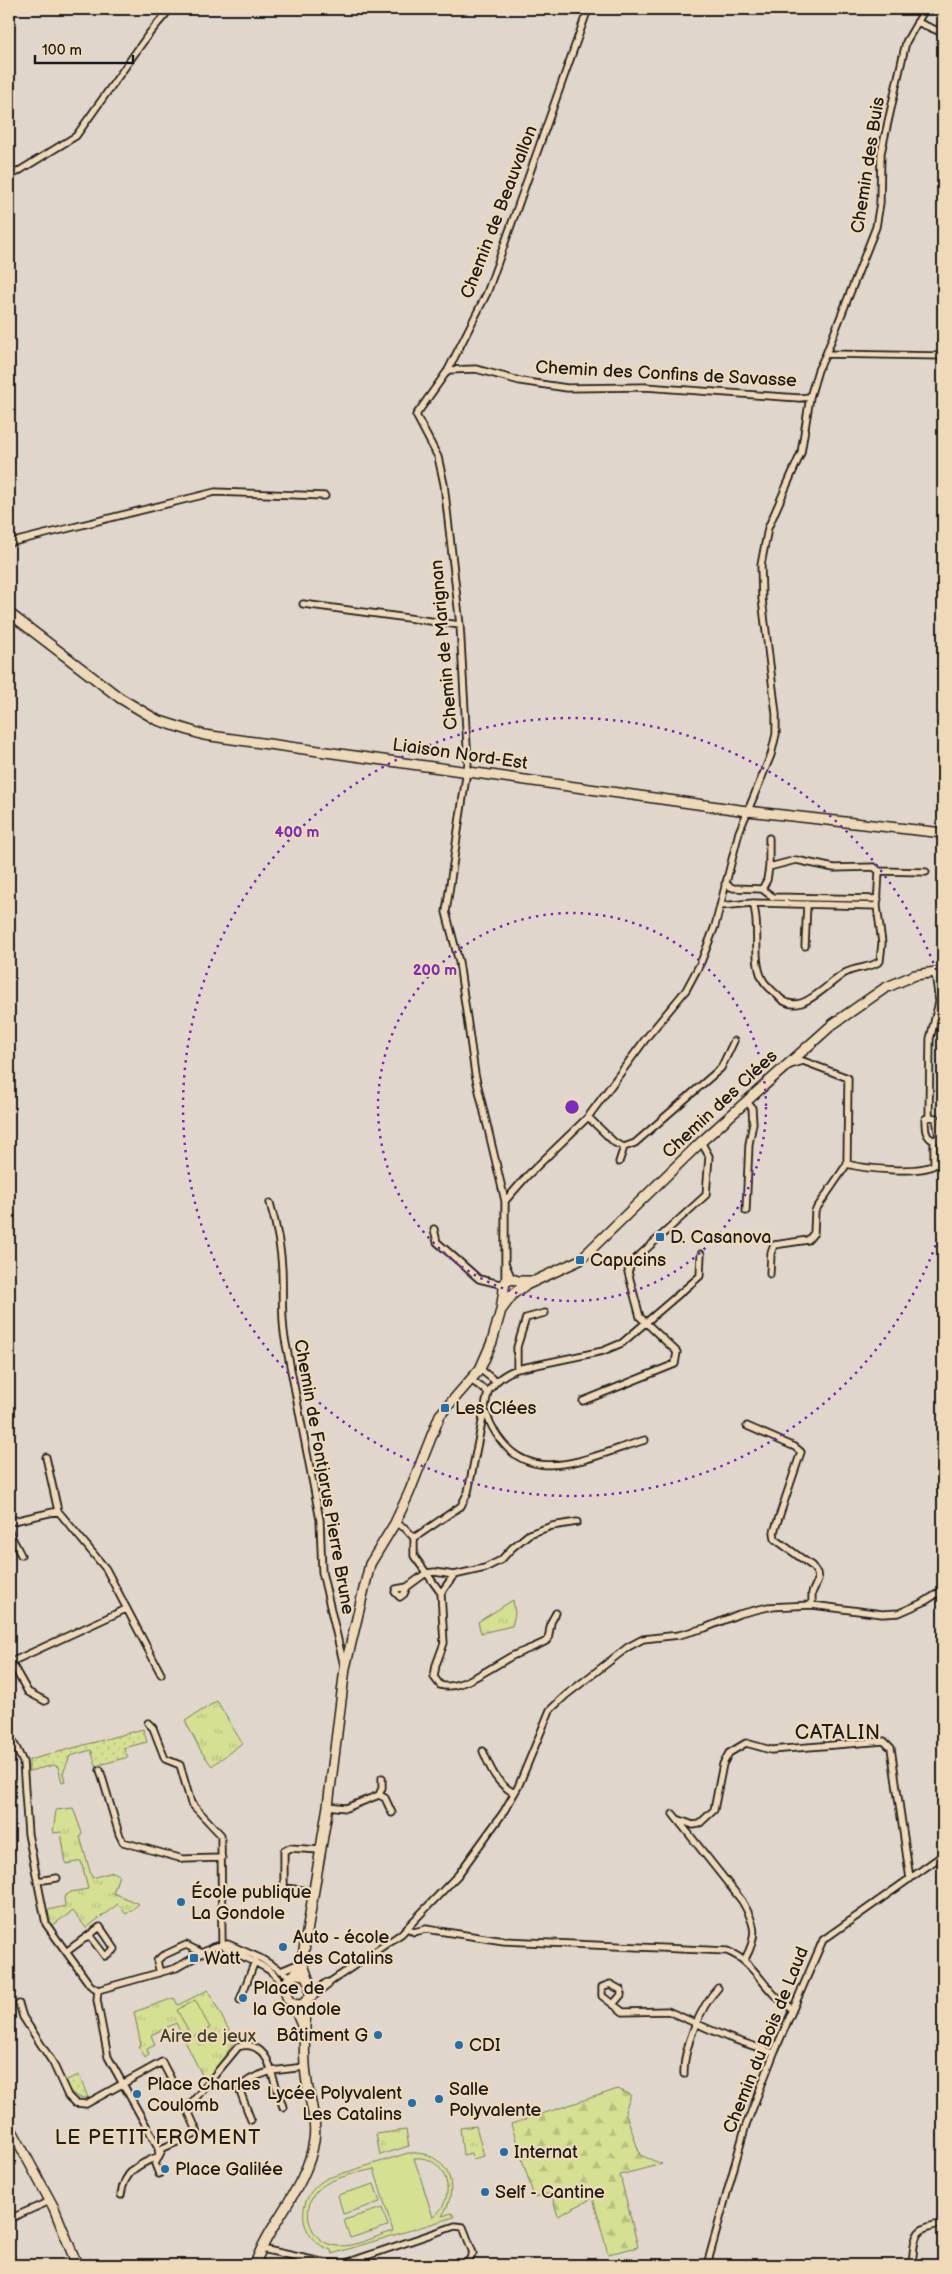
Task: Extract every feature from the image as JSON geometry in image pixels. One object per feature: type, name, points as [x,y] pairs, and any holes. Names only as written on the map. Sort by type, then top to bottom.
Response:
[{"type":"street","points":[[9,177],[76,136],[148,35],[170,9]]},
{"type":"street","name":"Chemin de Beauvallon","points":[[416,415],[448,370],[487,293],[588,9]]},
{"type":"street","name":"Chemin des Buis","points":[[826,354],[876,226],[880,203],[881,153],[906,42],[925,9]]},
{"type":"street","points":[[917,22],[943,33]]},
{"type":"street","points":[[826,354],[943,356]]},
{"type":"street","name":"Chemin des Confins de Savasse","points":[[448,370],[476,369],[520,380],[568,388],[645,387],[780,397],[810,397],[818,370],[826,354]]},
{"type":"street","points":[[505,1202],[527,1176],[588,1117],[647,1037],[686,990],[701,962],[715,926],[739,832],[771,755],[777,726],[762,600],[760,574],[762,549],[771,521],[800,453],[810,397]]},
{"type":"street","name":"Chemin de Marignan","points":[[416,415],[438,457],[444,484],[460,625],[468,763],[446,912],[459,962],[474,1074],[505,1202],[505,1263],[511,1286]]},
{"type":"street","points":[[9,543],[215,492],[326,496]]},
{"type":"street","points":[[303,604],[460,625]]},
{"type":"street","name":"Liaison Nord-Est","points":[[9,613],[120,698],[158,720],[204,735],[747,811],[943,833]]},
{"type":"street","points":[[762,889],[767,880],[769,867],[769,838]]},
{"type":"street","points":[[769,867],[796,860],[834,868],[874,867],[879,871],[926,872]]},
{"type":"street","points":[[753,903],[758,916],[758,965],[762,979],[782,1001],[792,1004],[803,1003],[846,972],[874,966],[880,961],[882,943],[877,906],[879,871]]},
{"type":"street","points":[[725,884],[733,888],[762,889],[773,896],[878,899]]},
{"type":"street","points":[[720,906],[753,903],[877,906]]},
{"type":"street","points":[[805,946],[807,904]]},
{"type":"street","points":[[934,1141],[928,1138],[925,1120],[929,1117],[930,1039],[939,1002],[939,972]]},
{"type":"street","name":"Chemin des Clées","points":[[511,1286],[556,1273],[580,1260],[701,1142],[833,1024],[884,988],[915,975],[939,972]]},
{"type":"street","points":[[588,1117],[615,1143],[624,1147],[635,1143],[721,1068],[734,1041]]},
{"type":"street","points":[[770,1274],[771,1253],[774,1245],[808,1240],[814,1233],[815,1211],[847,1164],[848,1078],[803,1061],[781,1069]]},
{"type":"street","points":[[746,1211],[748,1144],[753,1123],[752,1108],[747,1102]]},
{"type":"street","points":[[929,1117],[936,1118],[938,1123],[939,1137],[934,1141]]},
{"type":"street","points":[[847,1164],[900,1169],[928,1168],[934,1165],[934,1141]]},
{"type":"street","points":[[583,1401],[675,1364],[678,1352],[646,1324],[640,1316],[628,1272],[632,1262],[706,1194],[709,1156],[701,1142]]},
{"type":"street","points":[[619,1162],[624,1147]]},
{"type":"street","name":"Chemin de Fontjarus Pierre Brune","points":[[270,1203],[281,1258],[282,1312],[285,1340],[320,1520],[322,1572],[345,1668]]},
{"type":"street","points":[[285,1988],[302,1962],[328,1806],[345,1668],[370,1564],[395,1523],[422,1464],[440,1415],[454,1396],[480,1369],[492,1342],[501,1310],[511,1286],[479,1279],[437,1242],[434,1229]]},
{"type":"street","points":[[414,1538],[461,1506],[468,1492],[486,1413],[488,1392],[496,1381],[506,1373],[517,1369],[602,1351],[622,1343],[700,1276],[701,1254]]},
{"type":"street","points":[[517,1369],[517,1347],[526,1318],[544,1313]]},
{"type":"street","points":[[480,1369],[496,1381]]},
{"type":"street","points":[[471,1380],[488,1392]]},
{"type":"street","points":[[486,1413],[492,1429],[506,1448],[534,1464],[558,1466],[645,1440]]},
{"type":"street","points":[[747,1426],[796,1447],[801,1452],[774,1532],[775,1539],[812,1566],[817,1573],[818,1580],[812,1593],[812,1605]]},
{"type":"street","points":[[46,1456],[58,1510],[106,1569],[161,1674]]},
{"type":"street","points":[[9,1522],[58,1510]]},
{"type":"street","points":[[407,1587],[426,1573],[435,1572],[454,1575],[485,1568],[501,1560],[529,1534],[540,1529],[577,1522]]},
{"type":"street","points":[[395,1523],[405,1528],[414,1538],[414,1556],[441,1593],[444,1643],[434,1677],[440,1685],[451,1687],[484,1673],[512,1656],[548,1640],[551,1622],[556,1613]]},
{"type":"street","points":[[9,1532],[22,1555]]},
{"type":"street","points":[[441,1593],[454,1575]]},
{"type":"street","points":[[293,2004],[300,2005],[308,2000],[327,1984],[408,1928],[417,1919],[465,1866],[503,1813],[514,1794],[550,1710],[566,1695],[635,1642],[688,1633],[739,1614],[768,1607],[812,1605],[882,1614],[899,1614],[943,1590]]},
{"type":"street","points":[[45,1701],[28,1692],[10,1662],[126,1609]]},
{"type":"street","points":[[148,1723],[153,1728],[165,1759],[180,1765],[191,1803],[221,1835],[222,1945]]},
{"type":"street","points":[[9,1733],[23,1762],[28,1834],[46,1924],[90,1985],[98,1990],[160,1973],[176,1968],[222,1945],[232,1944],[260,1958],[280,1971],[327,1984]]},
{"type":"street","points":[[745,1960],[754,1940],[754,1928],[749,1914],[742,1901],[675,1816],[693,1825],[699,1824],[714,1810],[723,1764],[729,1753],[746,1743],[771,1750],[884,1741],[891,1748],[910,1880]]},
{"type":"street","points":[[483,1751],[494,1777],[503,1787],[514,1794]]},
{"type":"street","points":[[100,1770],[123,1842],[183,1859],[222,1858]]},
{"type":"street","points":[[328,1806],[346,1808],[379,1795],[382,1788],[382,1778]]},
{"type":"street","points":[[379,1795],[385,1798],[392,1813]]},
{"type":"street","points":[[313,1891],[284,1888],[284,1851],[290,1848],[320,1850]]},
{"type":"street","name":"Chemin du Bois de Laud","points":[[707,2265],[745,2128],[774,2053],[823,1940],[943,1855]]},
{"type":"street","points":[[37,1881],[57,1878]]},
{"type":"street","points":[[417,1919],[426,1929]]},
{"type":"street","points":[[66,1952],[89,1935],[100,1927],[115,1949],[105,1956],[89,1935]]},
{"type":"street","points":[[408,1928],[414,1932],[426,1929],[504,1941],[727,1951],[745,1960],[781,2002],[793,2009]]},
{"type":"street","points":[[160,1973],[158,1961],[162,1956],[186,1945],[202,1954]]},
{"type":"street","points":[[222,1945],[255,1961],[277,1976],[285,1988],[287,1998],[293,2004],[304,2030]]},
{"type":"street","points":[[240,2000],[255,1961]]},
{"type":"street","points":[[280,1971],[302,1962]]},
{"type":"street","points":[[255,2265],[300,2180],[314,2141],[314,2122],[305,2067],[304,2030],[308,2000],[307,1978],[302,1962]]},
{"type":"street","points":[[684,2074],[684,2062],[697,2024],[712,1994],[718,1988]]},
{"type":"street","points":[[98,1990],[97,2000],[108,2057],[158,2147],[159,2156]]},
{"type":"street","points":[[614,2003],[623,2012],[668,2011],[727,2038],[774,2053]]},
{"type":"street","points":[[19,2004],[23,2017],[53,2063],[68,2096],[75,2103],[86,2104],[162,2062],[171,2079]]},
{"type":"street","points":[[159,2174],[155,2164],[163,2148],[198,2133],[189,2113],[189,2106],[238,2047],[248,2044],[258,2048],[269,2063],[283,2107]]},
{"type":"street","points":[[250,2120],[240,2091],[243,2084],[250,2079],[271,2071],[305,2067]]},
{"type":"street","points":[[9,2125],[50,2201],[77,2265]]},
{"type":"street","points":[[121,2195],[126,2176],[141,2163],[159,2156]]},
{"type":"street","points":[[9,2219],[50,2201]]},
{"type":"street","points":[[912,2265],[915,2238],[918,2231],[928,2226],[943,2224]]},
{"type":"street","points":[[262,2249],[326,2263],[343,2264],[455,2226],[463,2227],[473,2254],[468,2262],[469,2265]]},
{"type":"green space","points":[[513,1600],[515,1614],[512,1626],[481,1633],[478,1622]]},
{"type":"green space","points":[[217,1701],[242,1743],[212,1766],[201,1751],[185,1721]]},
{"type":"green space","points":[[143,1729],[147,1742],[123,1748],[128,1757],[96,1766],[91,1750],[70,1756],[63,1773],[65,1781],[62,1782],[58,1767],[54,1765],[29,1771],[29,1760]]},
{"type":"green space","points":[[73,1808],[82,1833],[80,1837],[92,1878],[113,1872],[119,1875],[113,1893],[139,1904],[126,1914],[118,1904],[86,1928],[73,1911],[51,1926],[48,1910],[65,1906],[64,1897],[71,1892],[88,1889],[81,1861],[66,1864],[61,1832],[53,1833],[56,1810]]},
{"type":"green space","name":"Aire de jeux","points":[[208,1990],[235,2042],[205,2081],[176,2023],[151,2035],[155,2045],[147,2049],[149,2055],[145,2058],[139,2046],[141,2045],[134,2012],[174,1998],[178,2005]]},
{"type":"green space","points":[[195,2000],[210,2028],[192,2037],[177,2010]]},
{"type":"green space","points":[[79,2075],[88,2098],[73,2094],[64,2081]]},
{"type":"green space","points":[[618,2089],[631,2095],[625,2111],[640,2155],[662,2164],[620,2175],[638,2247],[608,2254],[593,2198],[558,2216],[551,2193],[534,2197],[511,2124]]},
{"type":"green space","points":[[476,2126],[484,2156],[473,2159],[471,2153],[463,2155],[460,2128]]},
{"type":"green space","points":[[406,2130],[409,2146],[380,2155],[376,2134]]},
{"type":"green space","points":[[408,2153],[433,2157],[447,2172],[450,2182],[451,2193],[448,2205],[442,2216],[452,2213],[454,2217],[332,2254],[331,2250],[319,2244],[311,2236],[304,2216],[309,2194],[317,2185],[328,2178]],"holes":[[[414,2158],[425,2159],[435,2163],[446,2179],[446,2199],[441,2209],[433,2217]],[[374,2169],[393,2231],[345,2246],[328,2244],[320,2239],[314,2232],[308,2214],[313,2196],[325,2184],[346,2176]]]},
{"type":"green space","points":[[374,2184],[380,2202],[343,2214],[338,2195]]},
{"type":"green space","points":[[382,2208],[388,2226],[350,2238],[344,2220]]},
{"type":"place","name":"D. Casanova","points":[[660,1237]]},
{"type":"place","name":"Capucins","points":[[580,1260]]},
{"type":"place","name":"Les Clées","points":[[445,1408]]},
{"type":"place","name":"École publique La Gondole","points":[[181,1902]]},
{"type":"place","name":"Auto - école des Catalins","points":[[283,1947]]},
{"type":"place","name":"Watt","points":[[194,1958]]},
{"type":"place","name":"Place de la Gondole","points":[[243,1998]]},
{"type":"place","name":"Bâtiment G","points":[[378,2035]]},
{"type":"place","name":"CDI","points":[[459,2045]]},
{"type":"place","name":"Place Charles Coulomb","points":[[137,2094]]},
{"type":"place","name":"Salle Polyvalente","points":[[439,2099]]},
{"type":"place","name":"Lycée Polyvalent Les Catalins","points":[[412,2103]]},
{"type":"place","name":"Internat","points":[[504,2152]]},
{"type":"place","name":"Place Galilée","points":[[165,2169]]},
{"type":"place","name":"Self - Cantine","points":[[485,2192]]},
{"type":"district","name":"CATALIN","points":[[838,1733]]},
{"type":"district","name":"LE PETIT FROMENT","points":[[158,2138]]}]
